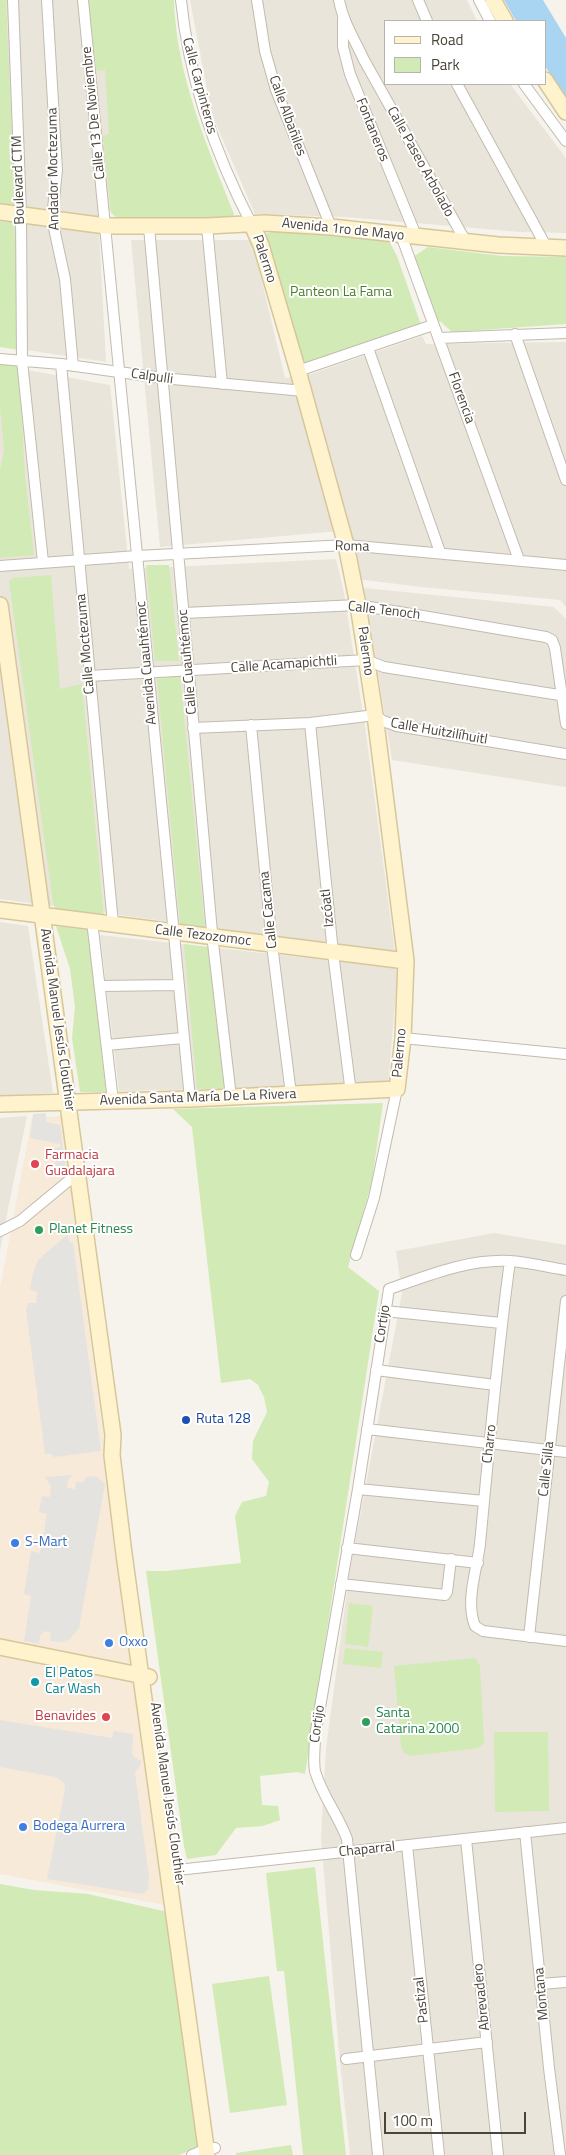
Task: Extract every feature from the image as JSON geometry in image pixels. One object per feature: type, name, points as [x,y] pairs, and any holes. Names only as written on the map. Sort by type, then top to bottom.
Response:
[{"type":"street","name":"Boulevard CTM","points":[[13,0],[21,214],[22,361],[43,562]]},
{"type":"street","name":"Andador Moctezuma","points":[[47,0],[57,170],[52,219],[65,279],[73,366]]},
{"type":"street","name":"Calle 13 De Noviembre","points":[[82,0],[106,226]]},
{"type":"street","name":"Calle Carpinteros","points":[[181,0],[188,49],[204,114],[218,152],[252,225]]},
{"type":"street","name":"Calle Albañiles","points":[[258,0],[265,51],[276,90],[331,227]]},
{"type":"street","name":"Calle Paseo Arbolado","points":[[338,0],[343,19],[352,32],[364,60],[408,142],[466,242]]},
{"type":"street","points":[[418,0],[427,20]]},
{"type":"street","points":[[479,0],[489,20]]},
{"type":"street","points":[[493,0],[504,20]]},
{"type":"street","name":"Fontaneros","points":[[343,19],[343,47],[350,74],[416,238]]},
{"type":"street","points":[[546,82],[566,112]]},
{"type":"street","points":[[458,85],[547,248]]},
{"type":"street","points":[[525,85],[566,141]]},
{"type":"street","name":"Avenida 1ro de Mayo","points":[[0,212],[106,226],[252,225],[265,222],[331,227],[416,238],[566,248]]},
{"type":"street","name":"Palermo","points":[[252,225],[261,245],[304,392],[346,545],[358,605],[375,716],[406,961],[403,1038],[397,1089]]},
{"type":"street","name":"Avenida Cuauhtémoc","points":[[106,226],[121,372],[147,674],[190,1099]]},
{"type":"street","name":"Calle Cuauhtémoc","points":[[149,226],[193,728],[213,937],[231,1097]]},
{"type":"street","points":[[207,226],[222,384]]},
{"type":"street","name":"Florencia","points":[[401,235],[519,560]]},
{"type":"street","points":[[298,371],[434,325]]},
{"type":"street","points":[[439,338],[566,333]]},
{"type":"street","points":[[515,334],[566,480]]},
{"type":"street","points":[[368,348],[440,552]]},
{"type":"street","name":"Calpulli","points":[[0,359],[61,364],[162,378],[304,392]]},
{"type":"street","name":"Calle Moctezuma","points":[[61,364],[113,924]]},
{"type":"street","name":"Roma","points":[[0,566],[137,556],[346,545],[440,552],[566,565]]},
{"type":"street","name":"Avenida Manuel Jesús Clouthier","points":[[0,605],[7,708],[42,915],[113,1435],[118,1448],[208,2152]]},
{"type":"street","name":"Calle Tenoch","points":[[184,612],[358,605],[546,637],[552,640],[564,696]]},
{"type":"street","name":"Calle Acamapichtli","points":[[89,676],[189,672],[366,660],[384,667],[564,696]]},
{"type":"street","points":[[564,696],[566,724]]},
{"type":"street","name":"Calle Huitzilíhuitl","points":[[193,728],[310,723],[375,716],[383,722],[397,726],[566,754]]},
{"type":"street","name":"Izcóatl","points":[[310,723],[333,953],[351,1093]]},
{"type":"street","name":"Calle Cacama","points":[[251,725],[272,945],[291,1094]]},
{"type":"street","name":"Calle Tezozomoc","points":[[0,910],[406,961]]},
{"type":"street","points":[[92,921],[114,1101]]},
{"type":"street","points":[[100,986],[178,985]]},
{"type":"street","points":[[107,1045],[183,1038]]},
{"type":"street","points":[[403,1038],[566,1054]]},
{"type":"street","points":[[356,1256],[374,1198],[397,1089]]},
{"type":"street","name":"Avenida Santa María De La Rivera","points":[[0,1105],[351,1093],[397,1089]]},
{"type":"street","points":[[0,1100],[0,1105]]},
{"type":"street","points":[[0,1231],[20,1221],[78,1172]]},
{"type":"street","name":"Cortijo","points":[[378,2155],[348,1852],[343,1827],[320,1784],[315,1770],[315,1736],[358,1489],[389,1289],[452,1268],[494,1261],[510,1261]]},
{"type":"street","points":[[510,1261],[566,1270]]},
{"type":"street","name":"Charro","points":[[510,1261],[471,1617],[474,1626],[483,1631],[529,1637]]},
{"type":"street","name":"Calle Silla","points":[[529,1637],[566,1301]]},
{"type":"street","points":[[386,1311],[502,1323]]},
{"type":"street","points":[[376,1370],[495,1385]]},
{"type":"street","points":[[367,1429],[566,1452]]},
{"type":"street","points":[[358,1489],[484,1501]]},
{"type":"street","points":[[347,1548],[478,1563]]},
{"type":"street","points":[[341,1584],[445,1595],[451,1559]]},
{"type":"street","points":[[529,1637],[566,1641]]},
{"type":"street","points":[[0,1647],[146,1676]]},
{"type":"street","name":"Chaparral","points":[[173,1871],[566,1828]]},
{"type":"street","name":"Montana","points":[[525,1832],[542,1984],[549,2068],[560,2155]]},
{"type":"street","name":"Abrevadero","points":[[466,1838],[498,2155]]},
{"type":"street","name":"Pastizal","points":[[407,1845],[439,2155]]},
{"type":"street","points":[[542,1984],[566,1982]]},
{"type":"street","points":[[346,2059],[486,2042]]},
{"type":"shaded area","points":[[0,0],[166,0],[171,56],[227,212],[98,211],[106,362],[0,346]]},
{"type":"shaded area","points":[[190,0],[467,0],[477,20],[384,20],[384,85],[511,85],[566,158],[566,233],[520,232],[345,217],[255,214],[212,115]]},
{"type":"shaded area","points":[[131,240],[252,240],[285,378],[311,374],[422,336],[426,344],[566,342],[566,607],[560,600],[357,579],[350,530],[160,547]]},
{"type":"shaded area","points":[[0,365],[110,385],[129,569],[336,559],[344,593],[365,726],[395,952],[0,899]]},
{"type":"shaded area","points":[[364,588],[554,607],[566,619],[566,787],[392,760]]},
{"type":"shaded area","points":[[0,922],[28,926],[53,1093],[0,1096]]},
{"type":"shaded area","points":[[100,935],[398,968],[388,1085],[119,1091]]},
{"type":"shaded area","points":[[46,1113],[46,1122],[60,1125],[66,1169],[57,1171],[53,1149],[60,1147],[60,1144],[30,1138],[33,1114]]},
{"type":"shaded area","points":[[27,1116],[7,1214],[0,1251],[0,1118]]},
{"type":"shaded area","points":[[61,1116],[165,1905],[0,1874],[0,1288],[32,1118]]},
{"type":"shaded area","points":[[494,1233],[566,1245],[566,2155],[350,2155],[339,2052],[321,1838],[326,1748],[350,1569],[402,1293],[396,1251]]},
{"type":"shaded area","points":[[67,1235],[70,1242],[73,1243],[101,1451],[54,1457],[52,1454],[45,1454],[26,1310],[28,1303],[36,1303],[37,1292],[30,1290],[38,1260]]},
{"type":"shaded area","points":[[72,1475],[68,1480],[67,1488],[75,1489],[76,1482],[84,1482],[85,1477],[96,1476],[105,1484],[79,1628],[70,1639],[62,1642],[50,1641],[51,1633],[45,1631],[40,1635],[39,1644],[24,1641],[31,1596],[24,1594],[31,1551],[40,1553],[47,1514],[39,1512],[42,1496],[50,1497],[51,1487],[45,1477]]},
{"type":"shaded area","points":[[0,1720],[112,1738],[114,1731],[133,1734],[132,1755],[142,1762],[135,1773],[149,1877],[148,1889],[143,1894],[47,1879],[65,1790],[64,1783],[55,1777],[0,1767]]},
{"type":"green space","points":[[0,0],[6,0],[15,207],[0,205]]},
{"type":"green space","points":[[89,0],[174,0],[180,55],[187,82],[204,136],[234,214],[232,217],[116,217],[111,213],[103,136],[109,134],[105,70],[96,71]]},
{"type":"green space","points":[[0,222],[14,222],[20,350],[0,347]]},
{"type":"green space","name":"Panteon La Fama","points":[[275,231],[389,241],[397,256],[422,328],[303,366],[267,246],[265,234]]},
{"type":"green space","points":[[428,247],[502,256],[566,257],[566,324],[452,332],[441,322],[437,321],[413,257]]},
{"type":"green space","points":[[0,364],[19,367],[25,476],[34,555],[0,558],[0,471],[4,450],[0,406]]},
{"type":"green space","points":[[146,565],[169,565],[179,661],[155,661]]},
{"type":"green space","points":[[51,575],[60,689],[82,684],[104,918],[56,910],[53,903],[9,581],[13,578]]},
{"type":"green space","points":[[180,676],[205,928],[180,924],[157,679]]},
{"type":"green space","points":[[56,926],[88,930],[106,1092],[80,1092],[72,1038],[75,1007],[70,969]]},
{"type":"green space","points":[[184,944],[208,947],[224,1088],[197,1089]]},
{"type":"green space","points":[[383,1103],[372,1181],[348,1267],[379,1291],[305,1774],[297,1772],[260,1776],[262,1805],[278,1806],[280,1820],[263,1826],[236,1828],[216,1855],[187,1859],[146,1571],[166,1571],[241,1563],[235,1516],[242,1502],[266,1496],[269,1482],[252,1459],[253,1441],[267,1412],[264,1397],[258,1385],[250,1379],[221,1383],[192,1127],[173,1109]]},
{"type":"green space","points":[[349,1603],[373,1606],[368,1647],[345,1644]]},
{"type":"green space","points":[[345,1648],[383,1652],[381,1668],[343,1664]]},
{"type":"green space","points":[[475,1658],[480,1666],[484,1744],[478,1748],[411,1756],[404,1753],[401,1746],[394,1666]]},
{"type":"green space","points":[[494,1732],[548,1732],[549,1811],[495,1812]]},
{"type":"green space","points":[[315,1867],[346,2155],[303,2155],[284,1971],[277,1971],[266,1873]]},
{"type":"green space","points":[[0,1884],[34,1890],[88,1894],[168,1912],[200,2143],[198,2147],[179,2155],[0,2155]]},
{"type":"green space","points":[[269,1976],[287,2105],[230,2113],[212,1984]]},
{"type":"green space","points":[[291,2145],[293,2155],[236,2155],[236,2153]]},
{"type":"water","points":[[504,0],[543,0],[566,38],[566,99],[546,68],[546,20],[515,20]]},
{"type":"place","name":"Farmacia Guadalajara","points":[[35,1164]]},
{"type":"place","name":"Planet Fitness","points":[[39,1230]]},
{"type":"place","name":"Ruta 128","points":[[186,1420]]},
{"type":"place","name":"S-Mart","points":[[15,1543]]},
{"type":"place","name":"Oxxo","points":[[109,1643]]},
{"type":"place","name":"El Patos Car Wash","points":[[35,1682]]},
{"type":"place","name":"Benavides","points":[[106,1717]]},
{"type":"place","name":"Santa Catarina 2000","points":[[366,1722]]},
{"type":"place","name":"Bodega Aurrera","points":[[23,1827]]}]
